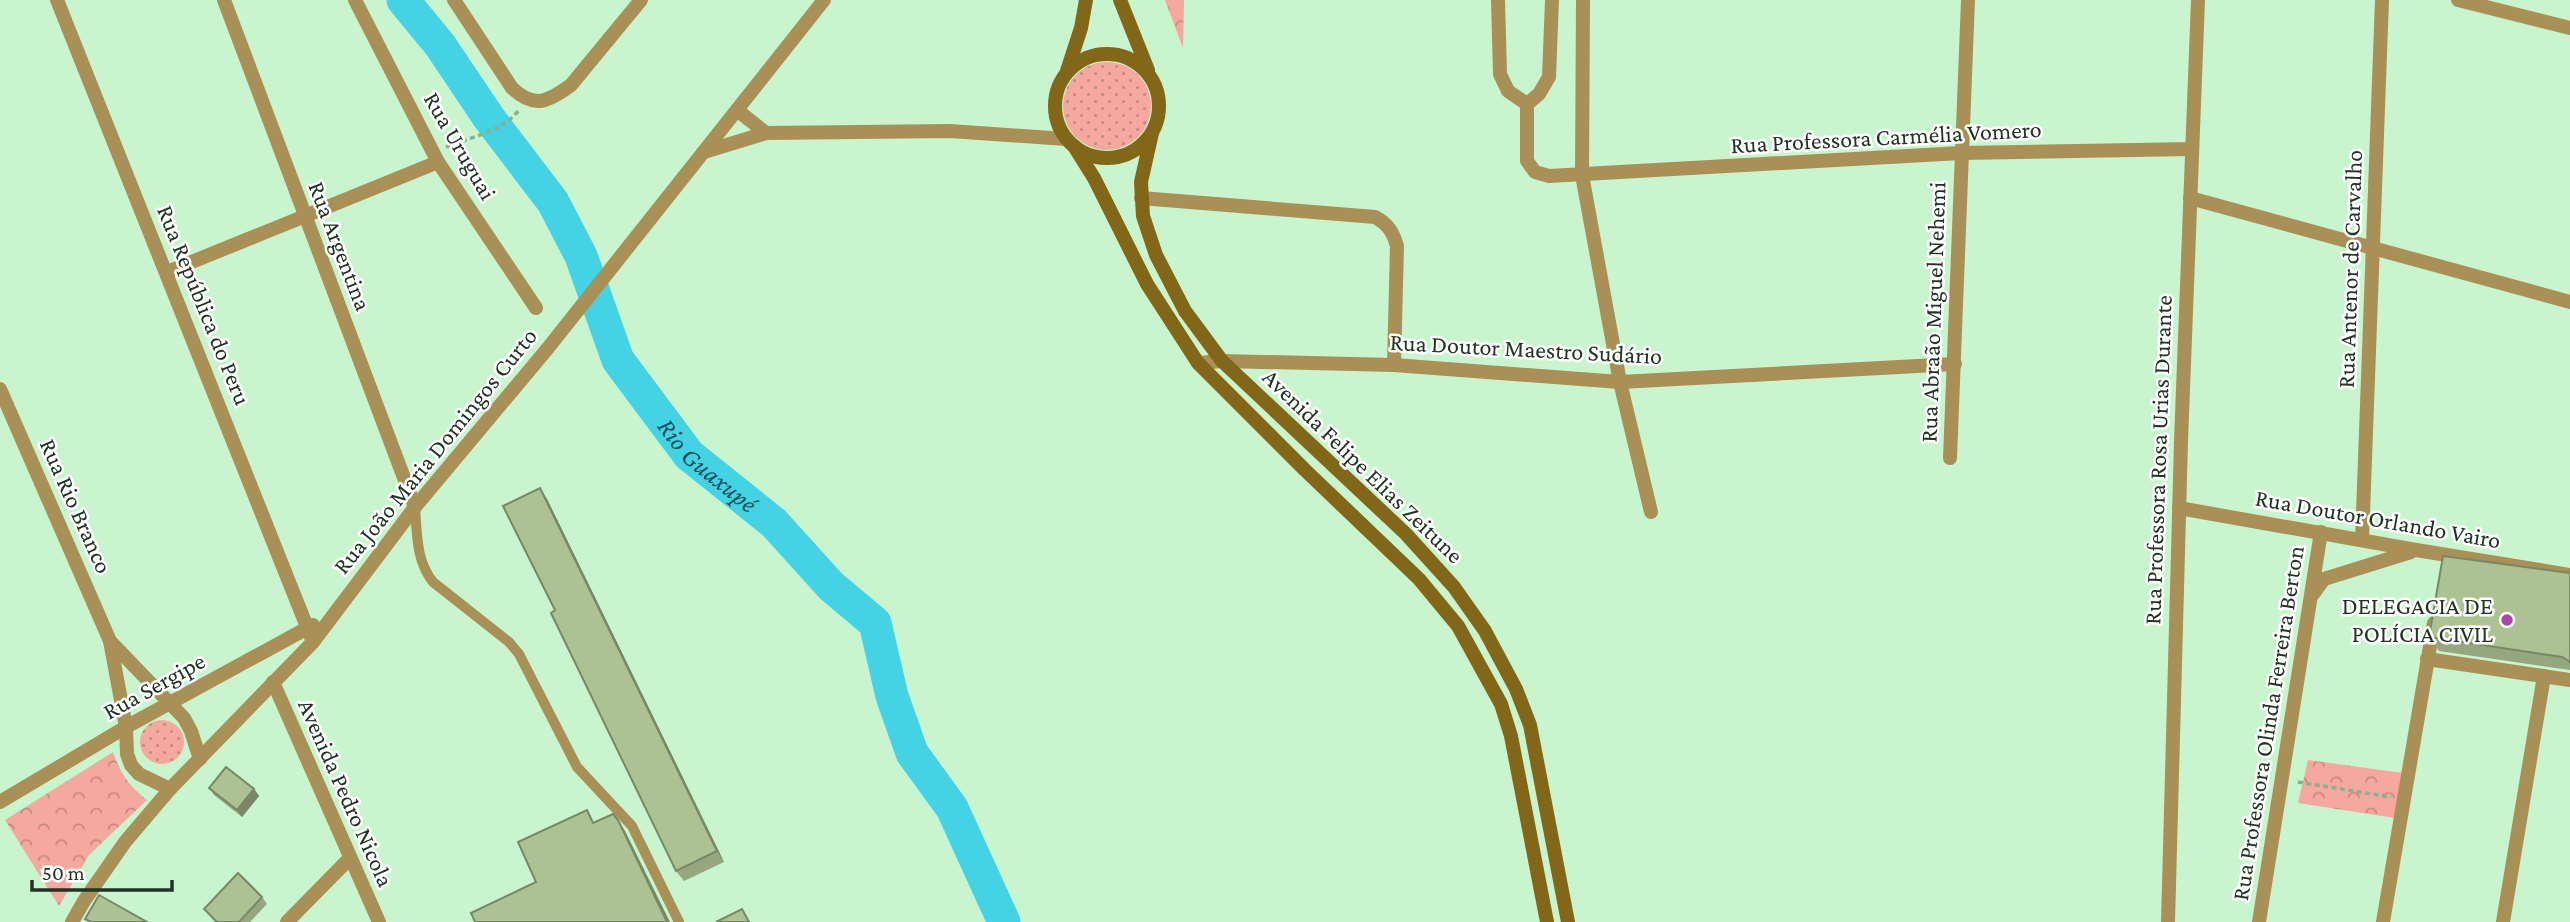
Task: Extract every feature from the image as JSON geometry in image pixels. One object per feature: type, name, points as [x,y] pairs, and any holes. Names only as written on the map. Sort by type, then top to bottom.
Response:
[{"type":"main road","points":[[1086,0],[1066,73],[1056,95],[1056,118],[1070,142],[1094,156],[1116,157],[1136,149],[1152,133],[1159,112],[1159,101],[1151,78],[1120,0]]},
{"type":"main road","points":[[1066,73],[1086,58],[1110,54],[1134,61],[1151,78]]},
{"type":"main road","name":"Avenida Felipe Elias Zeitune","points":[[1152,133],[1143,164],[1141,198],[1148,233],[1168,281],[1202,335],[1222,361],[1431,560],[1485,631],[1516,689],[1530,725],[1567,922]]},
{"type":"main road","name":"Avenida Felipe Elias Zeitune","points":[[1070,142],[1094,178],[1147,284],[1172,327],[1198,363],[1411,571],[1458,626],[1501,704],[1511,736],[1547,922]]},
{"type":"street","name":"Rua República do Peru","points":[[57,0],[309,635]]},
{"type":"street","name":"Rua Argentina","points":[[223,0],[415,507]]},
{"type":"street","name":"Rua Uruguai","points":[[355,0],[436,157],[536,308]]},
{"type":"street","points":[[454,0],[512,88],[523,98],[534,102],[545,100],[571,85],[641,0]]},
{"type":"street","name":"Rua João Maria Domingos Curto","points":[[72,922],[111,862],[170,789],[273,682],[309,635],[333,614],[415,507],[629,248],[824,0]]},
{"type":"street","points":[[1498,0],[1500,74],[1508,91],[1527,104],[1539,94],[1549,77],[1552,0]]},
{"type":"street","points":[[1583,0],[1582,175],[1620,382],[1651,512]]},
{"type":"street","name":"Rua Abraão Miguel Nehemi","points":[[1950,458],[1968,0]]},
{"type":"street","name":"Rua Professora Rosa Urias Durante","points":[[2168,922],[2179,508],[2198,0]]},
{"type":"street","name":"Rua Antenor de Carvalho","points":[[2362,540],[2382,0]]},
{"type":"street","points":[[2458,0],[2570,28]]},
{"type":"street","name":"Rua Professora Carmélia Vomero","points":[[1527,104],[1527,161],[1530,167],[1549,176],[1961,153],[2192,149]]},
{"type":"street","points":[[737,110],[766,133]]},
{"type":"street","points":[[704,152],[766,133],[950,131],[1070,142]]},
{"type":"street","points":[[167,272],[305,216],[436,157]]},
{"type":"street","points":[[1141,198],[1375,217],[1383,221],[1394,233],[1397,246],[1394,365]]},
{"type":"street","points":[[2190,198],[2570,302]]},
{"type":"street","name":"Rua Doutor Maestro Sudário","points":[[1198,363],[1222,361],[1394,365],[1620,382],[1955,364]]},
{"type":"street","name":"Rua Rio Branco","points":[[0,389],[110,641],[125,727]]},
{"type":"street","name":"Rua Doutor Orlando Vairo","points":[[2179,508],[2416,550],[2445,561],[2570,575]]},
{"type":"street","name":"Rua Professora Olinda Ferreira Berton","points":[[2259,922],[2321,532]]},
{"type":"street","points":[[2312,595],[2324,579],[2416,550]]},
{"type":"street","points":[[2383,922],[2437,607]]},
{"type":"street","name":"Rua Sergipe","points":[[0,802],[170,702],[309,635]]},
{"type":"street","name":"Rua Rio Branco","points":[[110,641],[170,702]]},
{"type":"street","points":[[2427,659],[2570,680]]},
{"type":"street","points":[[2503,922],[2544,676]]},
{"type":"street","name":"Avenida Pedro Nicola","points":[[273,682],[379,922]]},
{"type":"street","points":[[170,702],[191,731],[200,759]]},
{"type":"street","points":[[125,727],[127,754],[131,765],[139,774],[170,789]]},
{"type":"street","points":[[287,922],[349,859]]},
{"type":"lane","points":[[415,507],[420,558],[425,572],[451,597],[509,642],[519,654],[577,767],[632,826],[679,922]]},
{"type":"path","points":[[436,157],[503,124],[519,111],[523,98]]},
{"type":"path","points":[[2282,779],[2404,799]]},
{"type":"green space","points":[[1165,0],[1184,0],[1183,48]]},
{"type":"green space","points":[[1107,62],[1124,66],[1138,75],[1147,89],[1151,106],[1147,123],[1138,137],[1124,146],[1107,150],[1090,146],[1076,137],[1067,123],[1063,106],[1067,89],[1076,75],[1090,66]]},
{"type":"green space","points":[[162,720],[177,727],[184,742],[177,757],[162,764],[147,757],[140,742],[147,727]]},
{"type":"green space","points":[[113,752],[126,779],[147,800],[89,855],[59,906],[5,820]]},
{"type":"green space","points":[[2308,760],[2403,773],[2395,818],[2298,803]]},
{"type":"building","points":[[540,488],[717,851],[676,871],[551,613],[555,610],[503,506]]},
{"type":"building","name":"DELEGACIA DE POLÍCIA CIVIL","points":[[2443,556],[2570,573],[2570,662],[2562,657],[2429,637]]},
{"type":"building","points":[[226,767],[254,789],[237,810],[209,788]]},
{"type":"building","points":[[587,810],[593,823],[613,814],[618,820],[667,922],[475,922],[471,913],[536,882],[518,842]]},
{"type":"building","points":[[238,873],[262,897],[239,922],[217,922],[204,909]]},
{"type":"building","points":[[99,895],[147,922],[91,922],[85,919]]},
{"type":"building","points":[[742,909],[749,922],[716,922]]},
{"type":"waterway","name":"Rio Guaxupé","points":[[403,0],[440,45],[489,118],[553,202],[581,256],[618,360],[689,455],[774,523],[831,586],[875,623],[892,696],[912,753],[952,808],[1004,922]]},
{"type":"place","name":"DELEGACIA DE POLÍCIA CIVIL","points":[[2507,620]]}]
